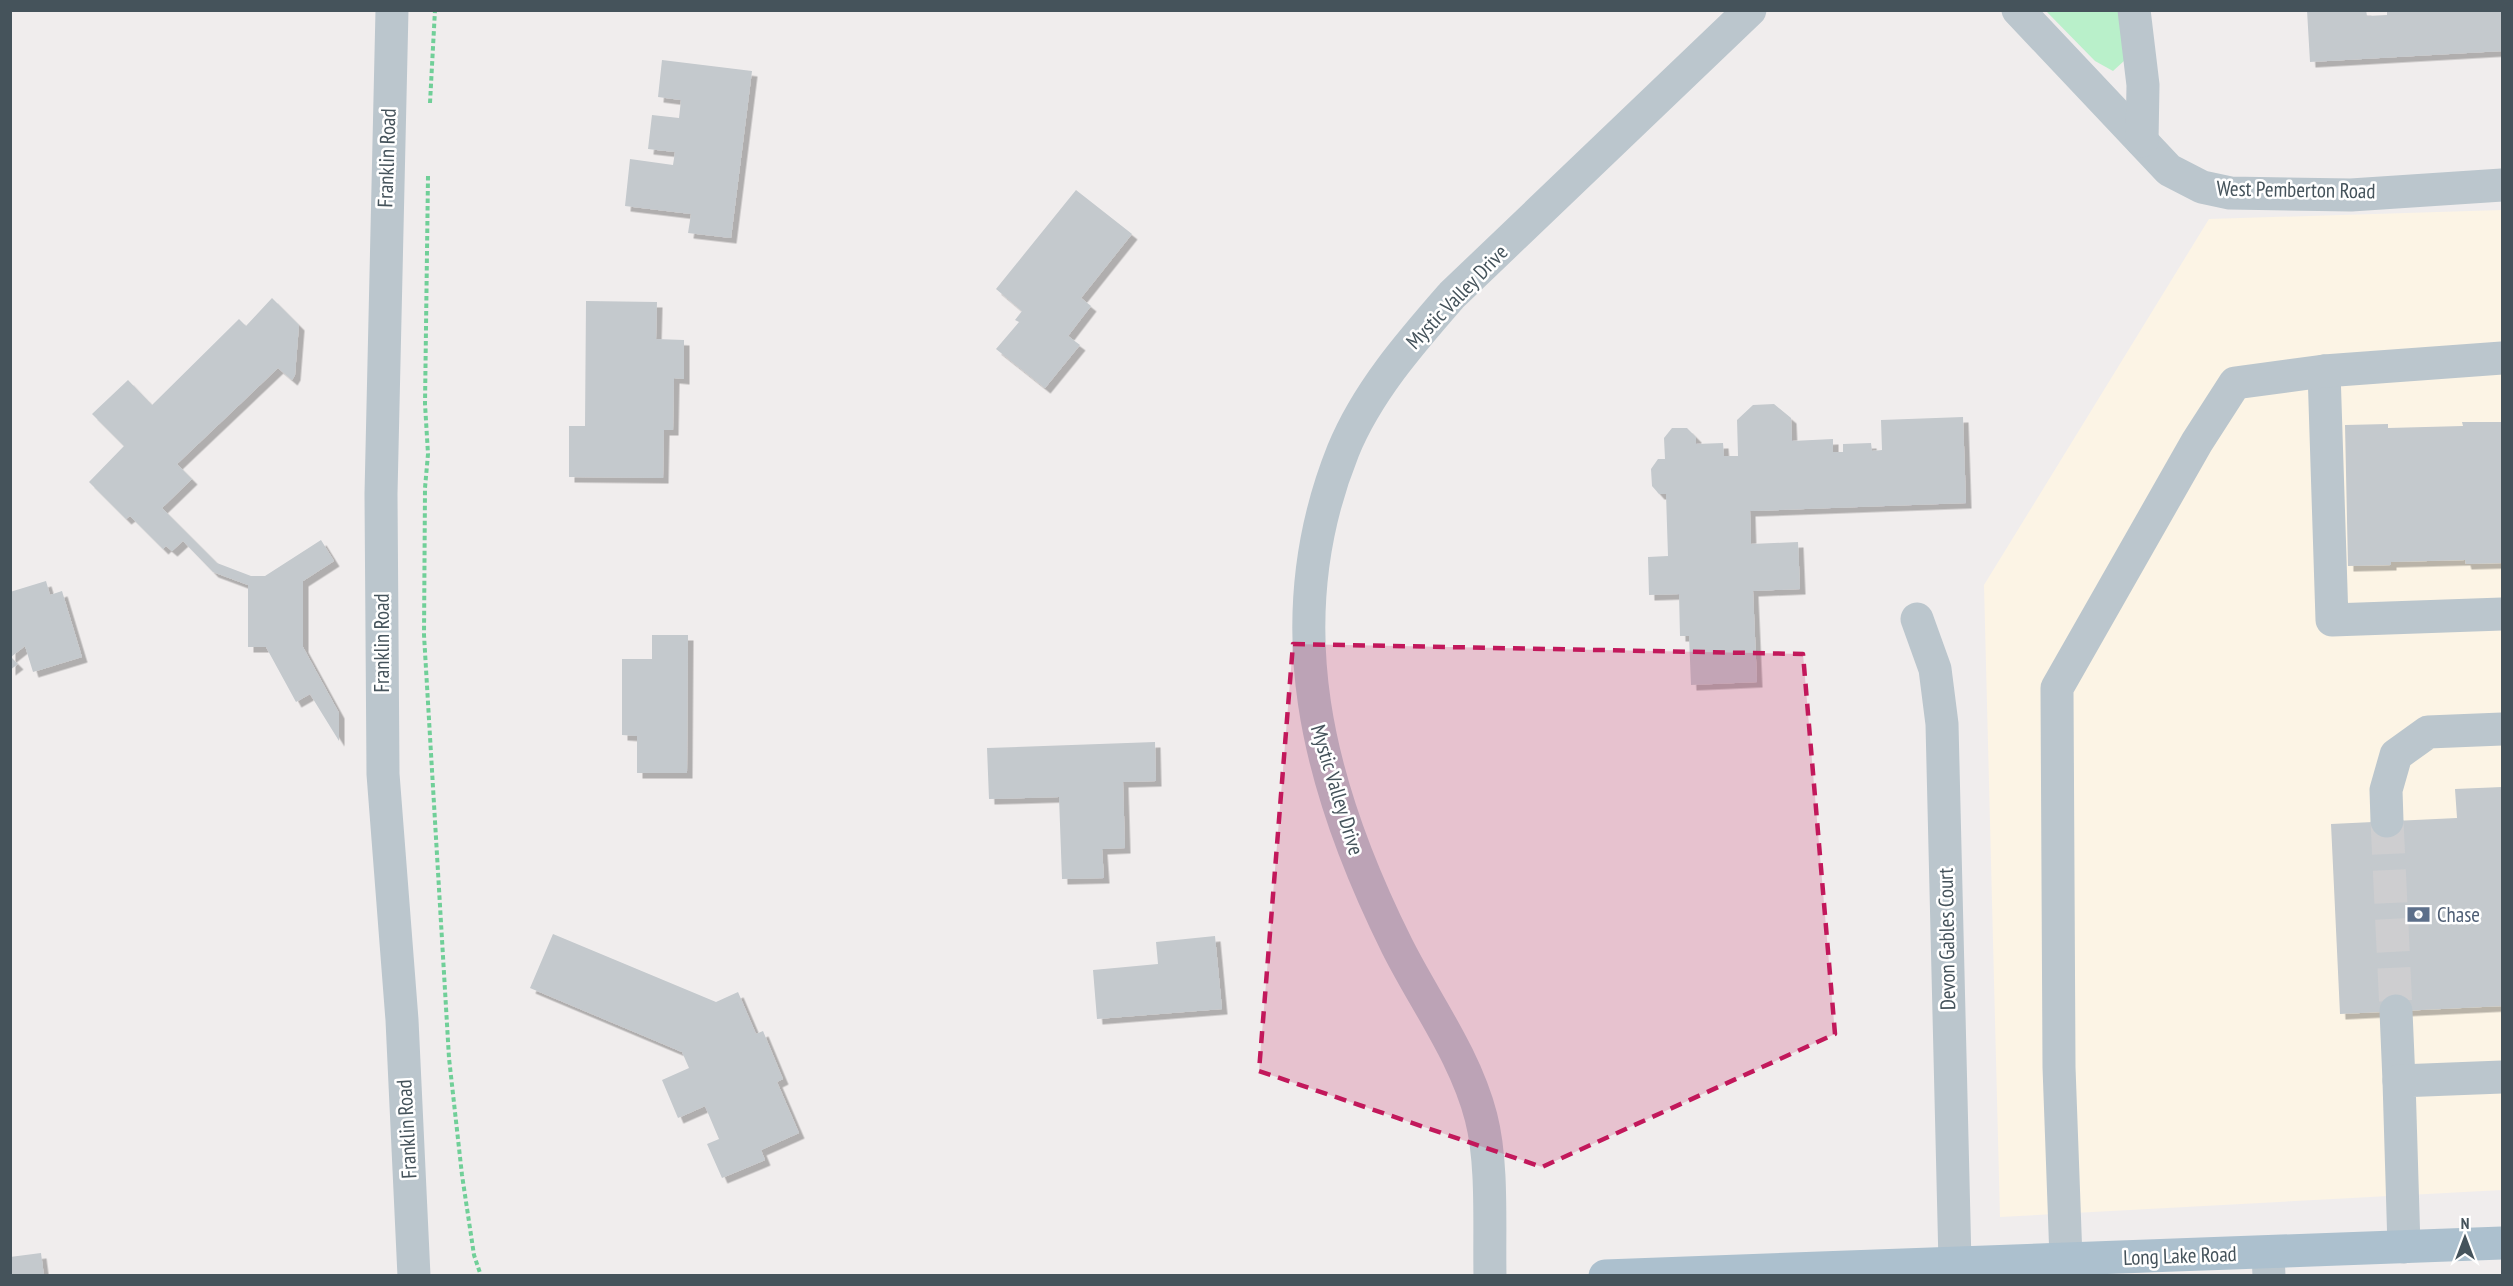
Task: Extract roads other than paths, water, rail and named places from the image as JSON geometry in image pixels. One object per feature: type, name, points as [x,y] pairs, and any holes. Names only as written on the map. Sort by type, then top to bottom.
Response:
[{"type":"main road","name":"Long Lake Road","points":[[1605,1275],[1965,1267],[2066,1259],[2167,1266],[2268,1264],[2404,1247],[2502,1243]]},
{"type":"street","name":"Franklin Road","points":[[392,10],[381,494],[383,774],[402,1020],[414,1275]]},
{"type":"street","name":"Mystic Valley Drive","points":[[1490,1275],[1487,1161],[1481,1118],[1464,1069],[1397,946],[1361,868],[1332,788],[1316,721],[1308,657],[1309,595],[1317,541],[1344,450],[1371,400],[1409,344],[1452,295],[1750,10]]},
{"type":"street","name":"West Pemberton Road","points":[[2018,10],[2169,170],[2202,188],[2230,193],[2351,195],[2502,185]]},
{"type":"street","points":[[2134,10],[2143,85],[2142,141]]},
{"type":"street","points":[[2066,1259],[2059,1067],[2057,688],[2197,442],[2235,383],[2324,371],[2502,358]]},
{"type":"street","points":[[2324,371],[2332,620],[2502,614]]},
{"type":"street","name":"Devon Gables Court","points":[[1917,619],[1935,669],[1942,724],[1965,1267]]},
{"type":"street","points":[[2387,821],[2386,790],[2396,755],[2428,732],[2502,729]]},
{"type":"street","points":[[2396,1011],[2404,1247]]},
{"type":"street","points":[[2399,1081],[2502,1077]]},
{"type":"tunnel","points":[[2387,821],[2396,1011]]},
{"type":"place","name":"Chase","points":[[2419,915]]}]
